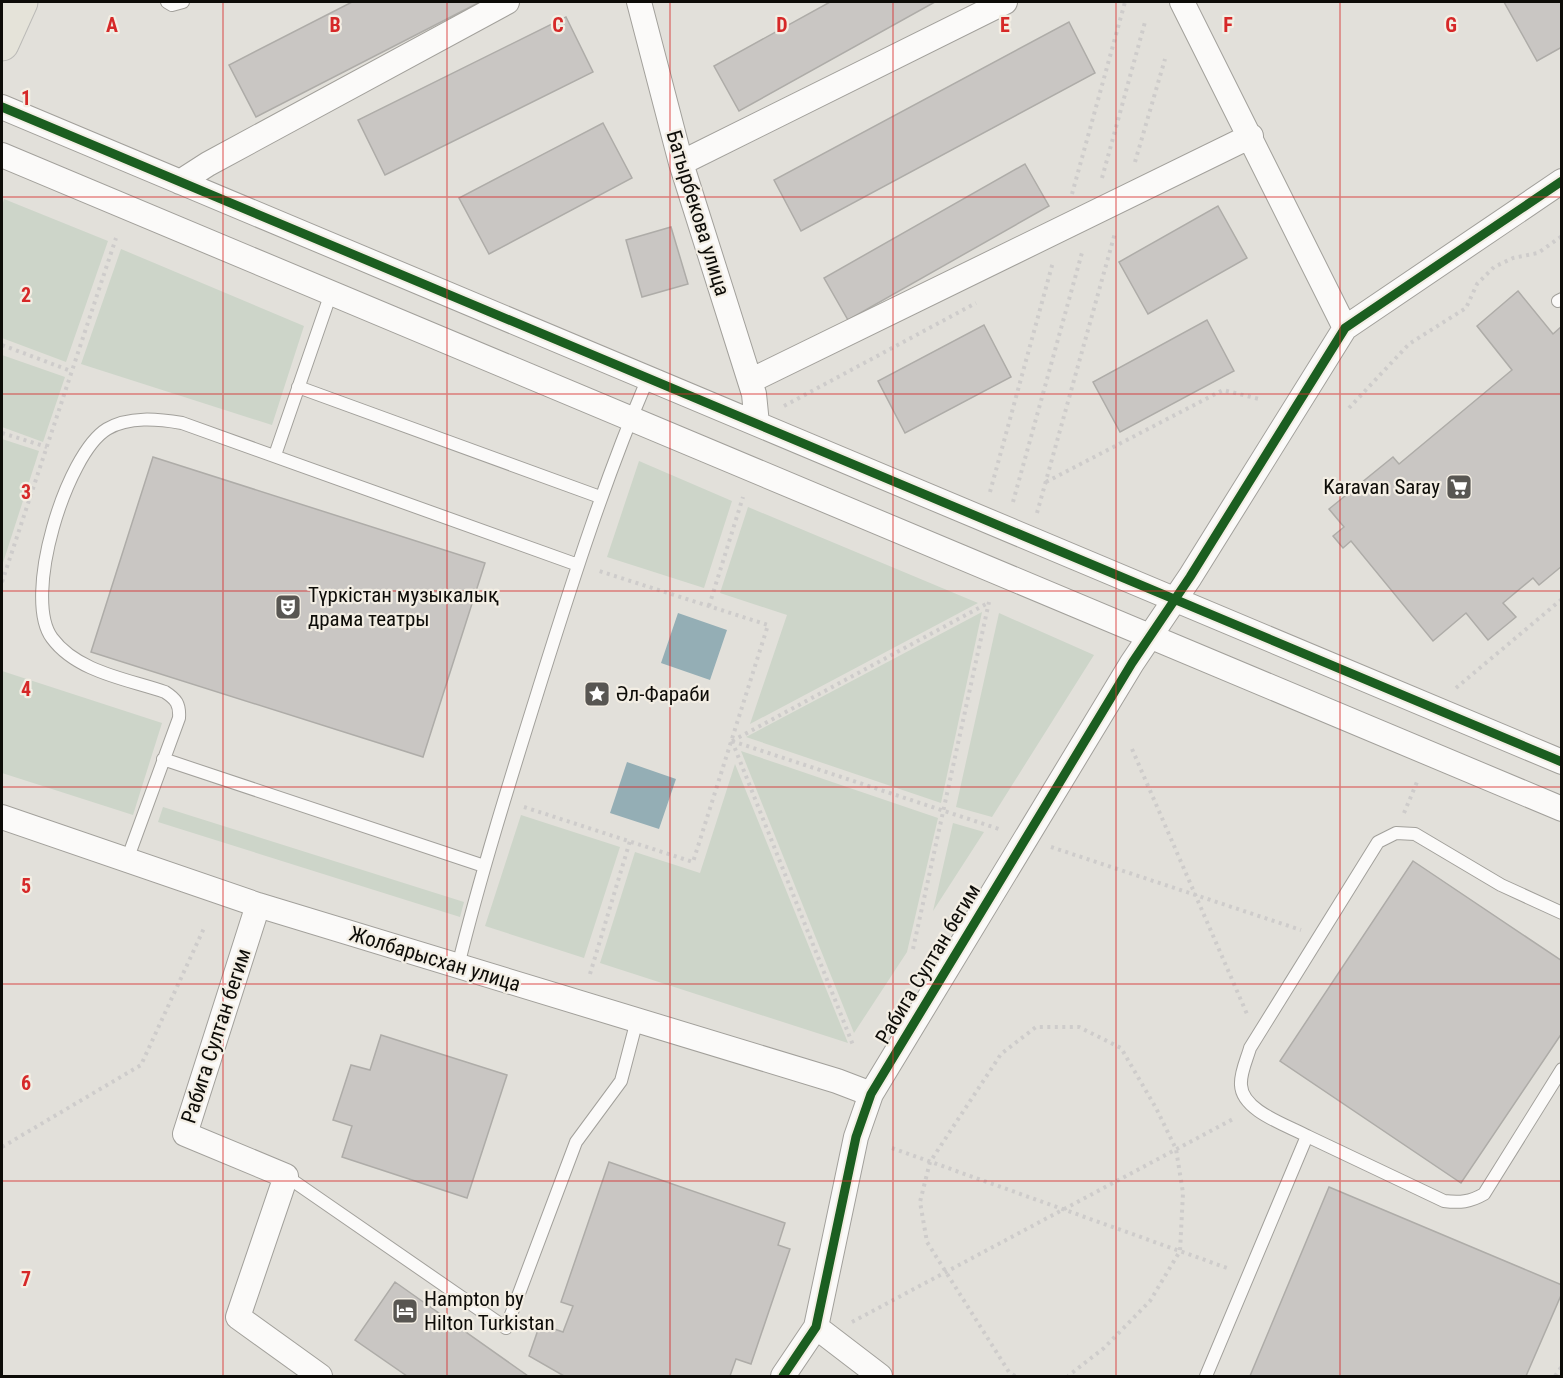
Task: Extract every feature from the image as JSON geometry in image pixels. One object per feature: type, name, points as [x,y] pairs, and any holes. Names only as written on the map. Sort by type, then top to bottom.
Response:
[{"type":"main road","points":[[2,44],[21,2]]},
{"type":"street","points":[[180,182],[208,164],[507,2]]},
{"type":"street","name":"Батырбекова улица","points":[[639,2],[681,163],[754,394],[757,424]]},
{"type":"street","points":[[681,163],[1005,2]]},
{"type":"street","points":[[1182,2],[1345,328],[1562,181]]},
{"type":"street","points":[[2,107],[1562,762]]},
{"type":"street","points":[[750,381],[1251,136]]},
{"type":"street","points":[[2,155],[1562,809]]},
{"type":"street","name":"Рабига Султан бегим","points":[[783,1377],[816,1327],[856,1137],[870,1094],[1150,636],[1345,328]]},
{"type":"street","name":"Жолбарысхан улица","points":[[2,816],[258,905],[837,1081],[870,1094]]},
{"type":"street","name":"Рабига Султан бегим","points":[[258,905],[185,1134],[286,1176]]},
{"type":"street","points":[[286,1176],[238,1317],[320,1377]]},
{"type":"street","points":[[816,1327],[880,1377]]},
{"type":"lane","points":[[167,2],[172,5],[183,2]]},
{"type":"lane","points":[[275,455],[331,293]]},
{"type":"lane","points":[[458,966],[484,866],[578,565],[600,497],[648,378]]},
{"type":"lane","points":[[298,387],[600,497]]},
{"type":"lane","points":[[127,860],[180,707],[175,698],[165,692],[92,668],[68,655],[51,637],[41,616],[41,583],[52,529],[70,481],[89,448],[106,429],[131,421],[157,419],[182,423],[578,565]]},
{"type":"lane","points":[[163,759],[484,866]]},
{"type":"lane","points":[[1562,913],[1501,885],[1415,834],[1396,833],[1378,842],[1250,1048],[1241,1079],[1244,1096],[1254,1108],[1306,1136],[1444,1201],[1460,1203],[1484,1194],[1562,1069]]},
{"type":"lane","points":[[286,1176],[506,1328],[576,1142],[621,1081],[637,1020]]},
{"type":"lane","points":[[1206,1377],[1306,1136]]},
{"type":"path","points":[[1013,503],[1145,22]]},
{"type":"path","points":[[1037,513],[1165,59]]},
{"type":"path","points":[[1349,408],[1409,344],[1466,308],[1477,284],[1494,267],[1513,258],[1538,253],[1562,236]]},
{"type":"path","points":[[2,582],[116,238]]},
{"type":"path","points":[[2,345],[71,371]]},
{"type":"path","points":[[1045,483],[1223,390],[1259,399]]},
{"type":"path","points":[[2,433],[47,447]]},
{"type":"path","points":[[709,606],[743,497]]},
{"type":"path","points":[[504,801],[693,862],[732,741],[768,625],[578,565]]},
{"type":"path","points":[[1456,688],[1562,599]]},
{"type":"path","points":[[732,741],[989,602],[913,949]]},
{"type":"path","points":[[732,741],[853,1044]]},
{"type":"path","points":[[1132,749],[1257,1037]]},
{"type":"path","points":[[1396,833],[1417,782]]},
{"type":"path","points":[[590,974],[630,842]]},
{"type":"path","points":[[2,1147],[141,1065],[205,926]]},
{"type":"path","points":[[1015,1377],[1009,1372],[927,1242],[920,1203],[930,1162],[1001,1054],[1036,1027],[1079,1027],[1120,1048],[1156,1108],[1176,1149],[1183,1193],[1180,1251],[1150,1301],[1104,1348],[1068,1377]]},
{"type":"path","points":[[850,1323],[1254,1108]]},
{"type":"path","points":[[892,1148],[1248,1275]]},
{"type":"path","points":[[1555,1377],[1562,1366]]},
{"type":"shaded area","points":[[4,199],[108,241],[66,362],[2,338],[2,206]]},
{"type":"shaded area","points":[[121,249],[304,326],[272,425],[81,364]]},
{"type":"shaded area","points":[[2,355],[65,377],[43,442],[2,427]]},
{"type":"shaded area","points":[[2,439],[39,451],[2,566]]},
{"type":"shaded area","points":[[639,461],[732,501],[704,588],[607,557]]},
{"type":"shaded area","points":[[748,507],[978,603],[750,724],[787,615],[720,593]]},
{"type":"shaded area","points":[[982,612],[941,803],[746,737]]},
{"type":"shaded area","points":[[999,613],[1094,655],[992,817],[956,807]]},
{"type":"shaded area","points":[[2,671],[162,723],[133,815],[2,773]]},
{"type":"shaded area","points":[[741,751],[938,818],[907,952],[854,1033]]},
{"type":"shaded area","points":[[735,764],[848,1043],[600,963],[635,852],[700,873]]},
{"type":"shaded area","points":[[163,807],[464,902],[460,917],[158,822]]},
{"type":"shaded area","points":[[521,815],[620,847],[584,958],[485,926]]},
{"type":"shaded area","points":[[953,823],[984,832],[933,911]]},
{"type":"water","points":[[678,613],[727,630],[710,680],[661,663]]},
{"type":"water","points":[[627,762],[676,779],[659,829],[610,813]]},
{"type":"building","points":[[352,2],[480,2],[256,117],[229,65]]},
{"type":"building","points":[[830,2],[935,2],[739,111],[714,66]]},
{"type":"building","points":[[1504,2],[1562,2],[1562,47],[1537,61]]},
{"type":"building","points":[[566,17],[593,72],[385,175],[358,120]]},
{"type":"building","points":[[1069,22],[1095,73],[801,231],[774,180]]},
{"type":"building","points":[[603,123],[632,178],[489,254],[459,198]]},
{"type":"building","points":[[1025,164],[1049,206],[848,320],[824,278]]},
{"type":"building","points":[[1218,206],[1247,258],[1148,314],[1119,262]]},
{"type":"building","points":[[671,227],[688,284],[642,297],[626,240]]},
{"type":"building","name":"Karavan Saray","points":[[1518,291],[1553,334],[1562,326],[1562,566],[1539,585],[1533,578],[1503,603],[1516,617],[1488,640],[1466,613],[1433,641],[1351,541],[1343,548],[1333,536],[1344,527],[1329,509],[1393,457],[1399,464],[1512,370],[1477,326]]},
{"type":"building","points":[[1207,320],[1234,371],[1120,432],[1093,382]]},
{"type":"building","points":[[984,325],[1011,377],[905,433],[878,381]]},
{"type":"building","name":"Түркістан музыкалық драма театры","points":[[153,457],[485,563],[423,757],[91,652]]},
{"type":"building","points":[[1413,861],[1562,961],[1562,1033],[1461,1183],[1280,1061]]},
{"type":"building","points":[[381,1035],[507,1075],[467,1198],[342,1157],[352,1126],[333,1120],[351,1065],[370,1070]]},
{"type":"building","points":[[609,1162],[785,1223],[778,1245],[790,1249],[751,1364],[736,1359],[730,1376],[564,1376],[529,1356],[540,1324],[563,1332],[573,1306],[561,1302]]},
{"type":"building","points":[[1329,1187],[1562,1285],[1562,1293],[1526,1376],[1250,1376]]},
{"type":"building","name":"Hampton by Hilton Turkistan","points":[[395,1282],[528,1376],[407,1376],[355,1340]]},
{"type":"cycle path","points":[[2,107],[1562,762]]},
{"type":"cycle path","points":[[783,1376],[816,1327],[856,1137],[871,1094],[1132,663],[1190,577],[1345,328],[1562,181]]},
{"type":"place","name":"Karavan Saray","points":[[1459,487]]},
{"type":"place","name":"Түркістан музыкалық драма театры","points":[[288,607]]},
{"type":"place","name":"Әл-Фараби","points":[[597,694]]},
{"type":"place","name":"Hampton by Hilton Turkistan","points":[[405,1311]]}]
